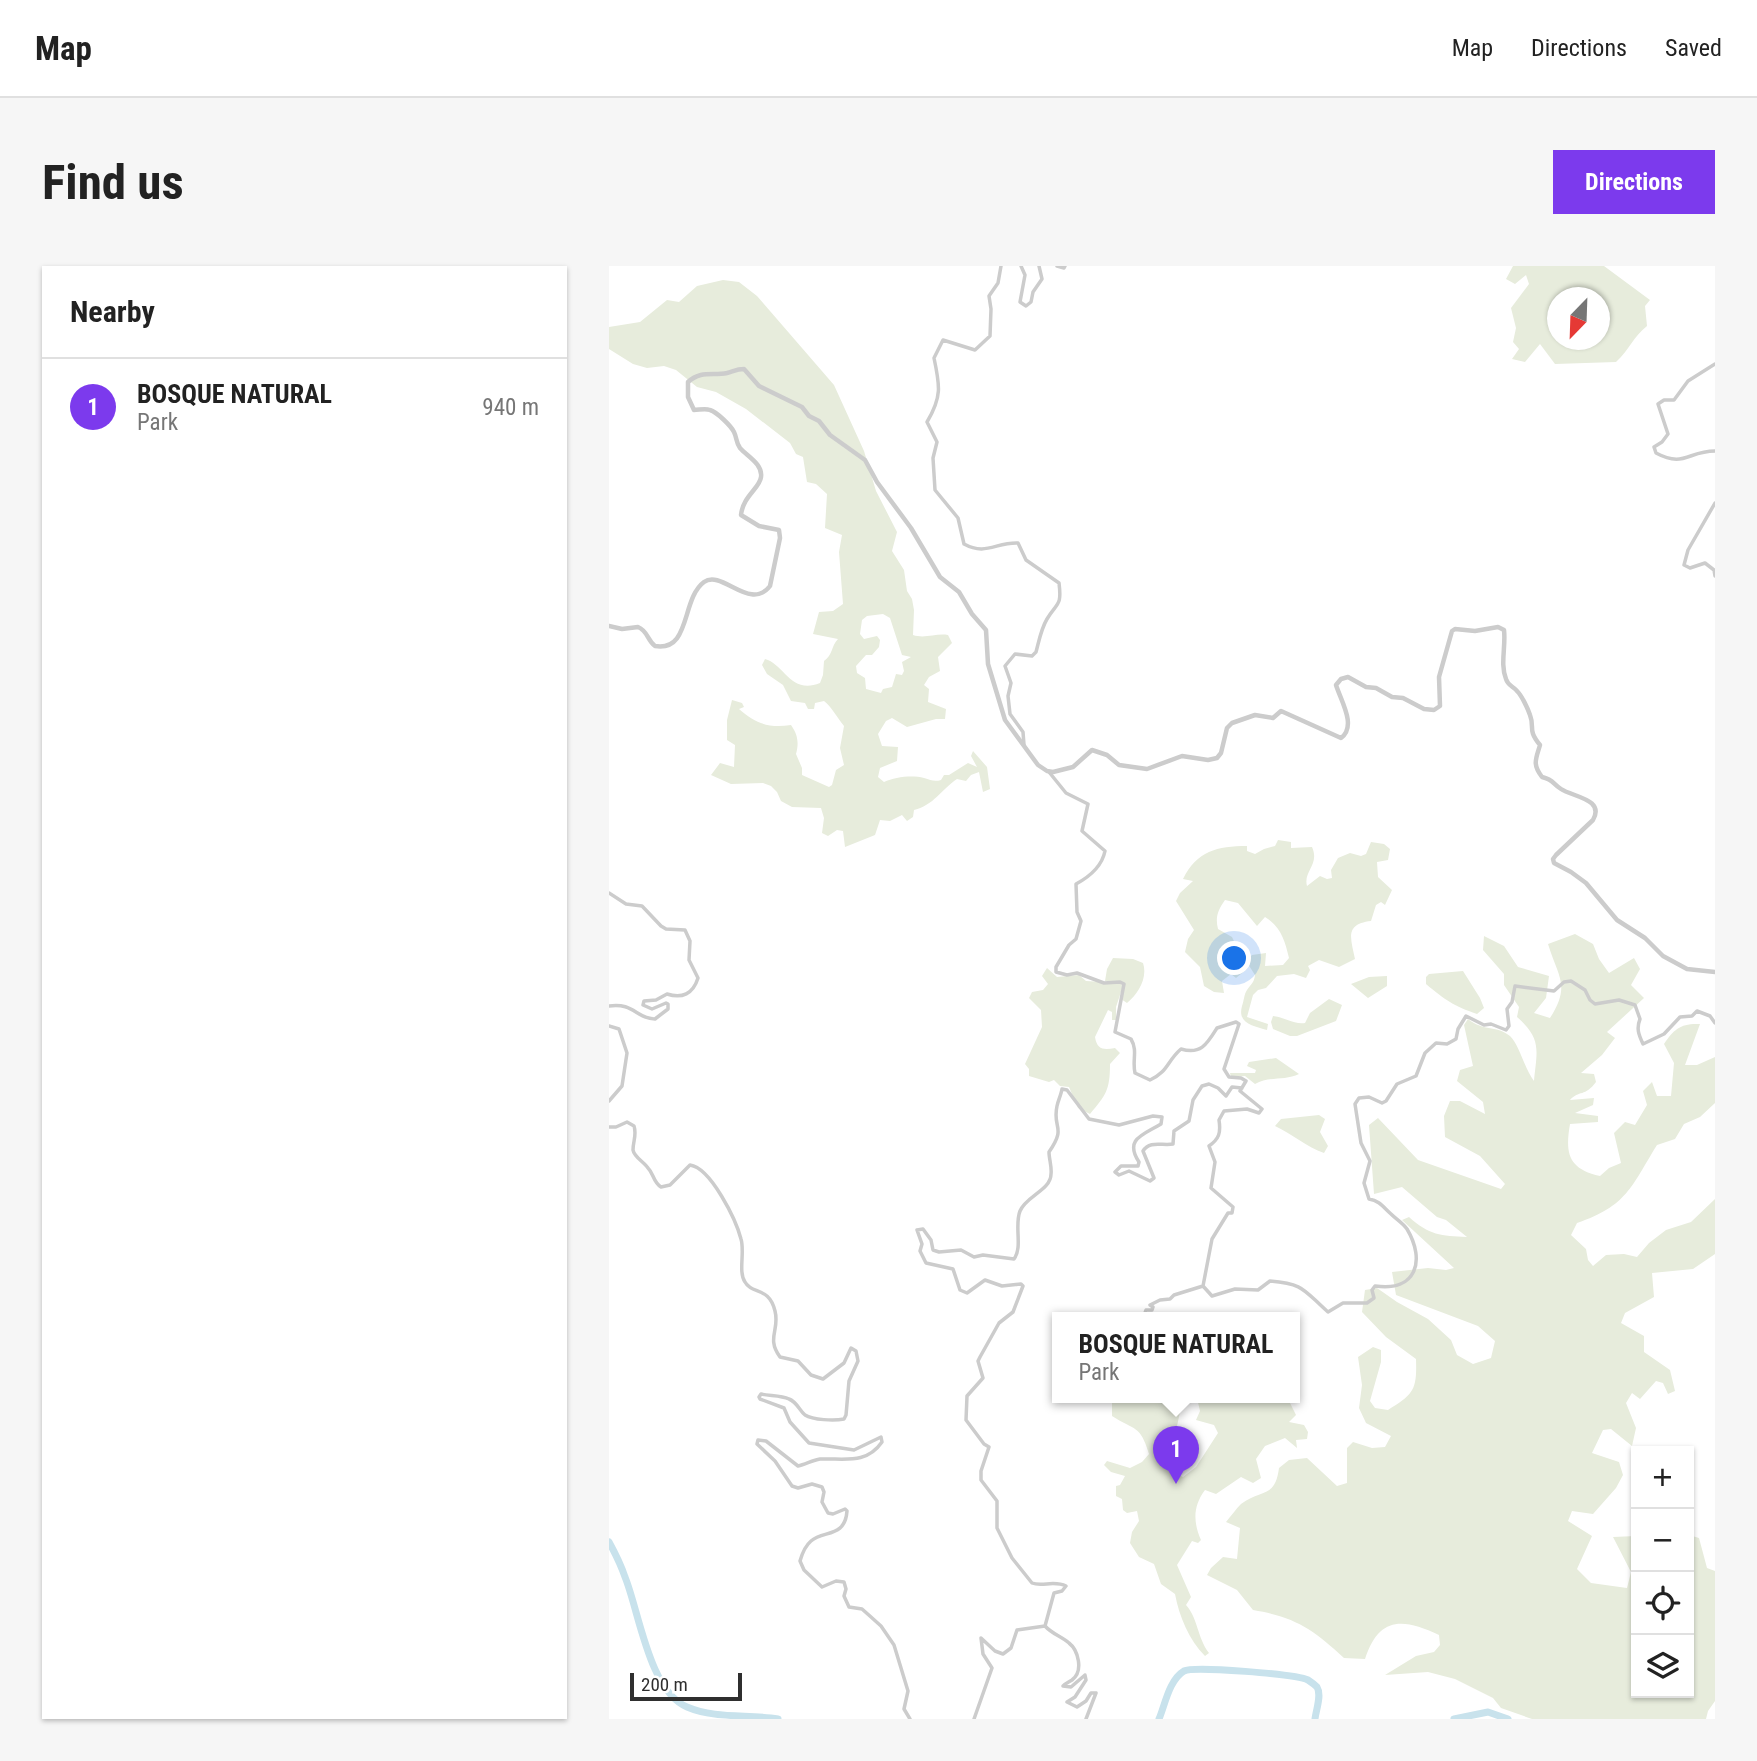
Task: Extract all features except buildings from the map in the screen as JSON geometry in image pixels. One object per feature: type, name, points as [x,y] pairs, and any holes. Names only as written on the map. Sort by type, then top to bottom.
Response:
[{"type":"street","points":[[1001,266],[998,284],[989,296],[992,325],[988,339],[972,351],[943,340],[937,351],[934,358],[939,370],[938,404],[927,422],[937,442],[933,458],[935,490],[958,518],[964,544],[974,549],[990,549],[1008,542],[1018,543],[1026,560],[1059,583],[1058,608],[1048,617],[1036,652],[1032,656],[1016,654],[1005,666],[1011,683],[1008,696],[1010,714],[1023,732],[1024,745]]},
{"type":"street","points":[[1021,266],[1025,275],[1020,302],[1026,306],[1031,303],[1033,292],[1042,279],[1039,266]]},
{"type":"street","points":[[1057,266],[1065,266]]},
{"type":"street","points":[[1715,364],[1688,381],[1674,400],[1664,400],[1658,404],[1668,434],[1654,447],[1656,453],[1675,460],[1686,460],[1700,451],[1715,451]]},
{"type":"street","points":[[609,626],[622,629],[638,627],[655,646],[667,646],[678,638],[690,605],[704,582],[724,582],[745,594],[759,593],[770,586],[780,538],[779,530],[759,526],[741,515],[747,496],[759,483],[762,474],[752,457],[741,449],[733,430],[727,424],[712,410],[694,410],[688,397],[688,382],[692,378],[712,372],[722,374],[744,369],[759,386],[802,407],[809,416],[819,421],[830,435],[865,460],[937,572],[959,592],[972,614],[986,630],[988,664],[1005,720],[1038,765],[1052,774],[1066,793],[1088,804],[1082,831],[1105,851],[1099,866],[1076,884],[1077,912],[1081,921],[1076,939],[1069,945],[1056,967],[1056,972],[1067,975],[1077,973],[1104,983],[1123,984],[1115,1032],[1131,1039],[1136,1051],[1133,1063],[1135,1073],[1150,1080],[1161,1075],[1173,1055],[1181,1049],[1196,1052],[1205,1047],[1217,1028],[1236,1021],[1239,1024],[1224,1069],[1229,1077],[1246,1081],[1240,1091],[1262,1109],[1259,1113],[1247,1110],[1224,1111],[1219,1120],[1217,1140],[1209,1146],[1215,1162],[1211,1188],[1233,1207],[1232,1213],[1228,1213],[1212,1238],[1203,1286]]},
{"type":"street","points":[[1715,503],[1688,550],[1684,565],[1690,568],[1705,563],[1714,569],[1715,576]]},
{"type":"street","points":[[1047,771],[1073,767],[1093,750],[1107,755],[1119,765],[1147,769],[1182,756],[1208,760],[1217,758],[1221,753],[1227,728],[1232,723],[1255,715],[1273,718],[1281,711],[1341,738],[1348,730],[1348,723],[1336,685],[1347,677],[1366,687],[1376,688],[1424,709],[1434,710],[1440,706],[1439,677],[1452,631],[1499,627],[1504,630],[1506,642],[1503,658],[1505,677],[1521,697],[1531,716],[1530,729],[1540,745],[1535,767],[1542,777],[1553,780],[1562,790],[1591,802],[1595,808],[1593,820],[1556,855],[1554,863],[1587,883],[1597,899],[1617,920],[1645,938],[1663,956],[1687,969],[1715,972]]},
{"type":"street","points":[[609,893],[626,904],[642,906],[649,916],[666,929],[685,930],[690,941],[691,968],[698,978],[697,983],[685,995],[678,998],[667,995],[644,1001],[643,1005],[652,1009],[669,1004],[668,1009],[655,1019],[629,1007],[609,1006]]},
{"type":"street","points":[[1203,1286],[1212,1296],[1235,1289],[1258,1290],[1270,1281],[1286,1283],[1303,1287],[1328,1312],[1343,1303],[1367,1303],[1374,1298],[1372,1290],[1375,1286],[1398,1287],[1408,1281],[1416,1261],[1412,1241],[1406,1227],[1379,1201],[1369,1199],[1364,1183],[1370,1161],[1361,1143],[1355,1104],[1359,1098],[1369,1097],[1382,1103],[1387,1101],[1397,1084],[1416,1076],[1425,1053],[1436,1043],[1447,1044],[1456,1039],[1458,1029],[1466,1016],[1484,1025],[1491,1024],[1506,1030],[1509,1026],[1507,1009],[1512,1002],[1515,986],[1554,991],[1564,982],[1571,981],[1585,990],[1595,1004],[1628,1001],[1635,1005],[1640,1019],[1637,1026],[1643,1044],[1664,1034],[1680,1017],[1692,1016],[1697,1011],[1710,1016],[1715,1023]]},
{"type":"street","points":[[609,1026],[619,1029],[627,1053],[622,1086],[609,1101]]},
{"type":"street","points":[[1045,1626],[1055,1593],[1066,1586],[1047,1582],[1037,1585],[1032,1583],[1012,1558],[997,1528],[997,1500],[981,1480],[981,1471],[989,1447],[965,1420],[968,1396],[983,1378],[978,1361],[999,1322],[1013,1312],[1023,1286],[1002,1286],[985,1280],[967,1293],[960,1290],[953,1269],[926,1263],[920,1251],[922,1244],[917,1230],[923,1229],[931,1240],[933,1250],[939,1252],[961,1250],[974,1257],[983,1255],[1014,1259],[1019,1252],[1016,1226],[1020,1210],[1033,1194],[1047,1186],[1052,1175],[1049,1152],[1060,1131],[1056,1108],[1062,1089],[1067,1090],[1089,1119],[1119,1125],[1153,1116],[1162,1117],[1161,1124],[1139,1137],[1132,1146],[1132,1152],[1139,1161],[1138,1166],[1121,1166],[1115,1172],[1119,1175],[1129,1171],[1150,1181],[1154,1178],[1144,1148],[1152,1144],[1173,1144],[1174,1131],[1189,1121],[1193,1100],[1202,1086],[1214,1086],[1226,1096],[1232,1087],[1242,1088]]},
{"type":"street","points":[[609,1127],[617,1127],[627,1122],[634,1126],[637,1135],[633,1150],[646,1165],[656,1184],[661,1187],[670,1185],[690,1166],[699,1168],[719,1190],[741,1239],[744,1281],[769,1297],[775,1308],[777,1320],[772,1342],[781,1357],[798,1362],[811,1375],[823,1379],[844,1363],[851,1348],[856,1351],[859,1361],[849,1381],[844,1419],[812,1418],[803,1414],[794,1401],[782,1396],[761,1394],[760,1399],[784,1408],[790,1422],[809,1443],[853,1450],[881,1437],[882,1441],[876,1449],[862,1458],[841,1461],[821,1459],[799,1466],[766,1441],[758,1440],[757,1444],[775,1461],[792,1486],[798,1488],[812,1484],[822,1487],[822,1502],[828,1513],[833,1514],[845,1509],[847,1511],[836,1532],[811,1541],[800,1561],[804,1570],[822,1587],[836,1581],[844,1582],[846,1589],[843,1596],[849,1607],[862,1609],[886,1633],[894,1645],[908,1691],[904,1709],[910,1719]]},
{"type":"street","points":[[1145,1312],[1152,1310],[1150,1305],[1160,1300],[1170,1299],[1174,1295],[1203,1286]]},
{"type":"street","points":[[974,1719],[992,1668],[983,1654],[981,1638],[995,1651],[1003,1654],[1011,1648],[1017,1630],[1045,1626]]},
{"type":"street","points":[[1045,1626],[1071,1644],[1077,1658],[1079,1668],[1076,1676],[1063,1686],[1071,1687],[1086,1676],[1075,1697],[1067,1702],[1077,1707],[1086,1701],[1091,1693],[1096,1693],[1086,1719]]},
{"type":"green space","points":[[1513,266],[1604,266],[1650,300],[1645,306],[1647,326],[1616,362],[1555,364],[1540,344],[1525,362],[1512,359],[1519,349],[1513,342],[1516,328],[1511,308],[1529,284],[1526,275],[1515,284],[1506,279]]},
{"type":"green space","points":[[723,280],[739,282],[757,296],[834,385],[864,451],[876,491],[897,532],[892,551],[904,570],[907,591],[912,599],[913,635],[948,635],[952,643],[938,657],[940,671],[929,677],[924,685],[929,689],[928,702],[946,709],[945,719],[907,727],[892,718],[886,721],[878,734],[882,746],[898,747],[897,761],[880,768],[878,777],[884,782],[909,777],[941,780],[944,775],[949,775],[968,763],[977,767],[971,756],[973,751],[987,767],[990,789],[983,792],[979,772],[966,781],[957,779],[932,801],[914,810],[913,817],[907,821],[902,815],[890,821],[880,820],[875,835],[845,847],[843,831],[837,830],[828,836],[822,833],[824,818],[821,808],[792,807],[781,801],[771,786],[763,783],[731,784],[711,775],[720,763],[734,767],[735,745],[727,740],[727,720],[732,700],[742,703],[744,707],[739,709],[757,721],[776,726],[791,725],[797,739],[796,754],[802,775],[829,787],[836,770],[844,765],[840,748],[844,726],[829,706],[824,701],[815,703],[814,709],[808,709],[805,703],[791,701],[783,685],[767,674],[762,665],[765,659],[772,662],[802,685],[820,683],[824,661],[838,639],[813,634],[819,612],[833,611],[843,604],[839,552],[842,535],[825,528],[827,494],[816,484],[807,482],[803,457],[796,454],[790,443],[746,409],[716,392],[697,387],[676,370],[664,366],[647,368],[633,364],[609,349],[609,327],[640,322],[667,300],[679,302],[697,286]],"holes":[[[883,614],[890,618],[902,655],[911,657],[902,662],[902,675],[896,674],[892,687],[883,689],[881,693],[866,689],[865,678],[857,673],[856,666],[866,655],[872,655],[879,647],[880,640],[877,636],[864,639],[860,634],[862,620],[867,616]]]},
{"type":"green space","points":[[1278,840],[1291,842],[1291,848],[1312,847],[1314,859],[1307,876],[1307,886],[1320,876],[1332,878],[1331,870],[1338,858],[1350,853],[1361,856],[1366,854],[1371,842],[1384,844],[1390,849],[1388,860],[1377,862],[1378,877],[1392,890],[1385,905],[1381,902],[1376,905],[1371,921],[1353,929],[1351,939],[1355,959],[1339,967],[1319,960],[1308,966],[1310,970],[1306,978],[1294,974],[1277,976],[1266,988],[1253,995],[1247,1017],[1268,1024],[1267,1030],[1248,1023],[1242,1017],[1245,993],[1255,975],[1246,961],[1252,955],[1266,953],[1265,966],[1283,965],[1289,958],[1279,930],[1265,917],[1257,926],[1238,903],[1225,900],[1218,914],[1218,929],[1232,937],[1247,969],[1236,978],[1231,974],[1222,981],[1224,993],[1214,992],[1204,986],[1200,967],[1185,952],[1188,939],[1194,930],[1176,901],[1180,893],[1193,881],[1183,879],[1201,856],[1217,849],[1236,846],[1247,846],[1247,851],[1255,854],[1275,846]]},
{"type":"green space","points":[[1575,934],[1593,944],[1609,973],[1634,958],[1640,969],[1631,985],[1644,998],[1607,1032],[1615,1038],[1602,1055],[1581,1073],[1594,1074],[1596,1082],[1589,1090],[1570,1100],[1594,1098],[1593,1105],[1575,1113],[1598,1116],[1598,1122],[1570,1124],[1569,1151],[1575,1164],[1581,1169],[1600,1176],[1621,1163],[1614,1133],[1625,1122],[1635,1125],[1647,1105],[1643,1091],[1652,1082],[1657,1096],[1671,1096],[1674,1063],[1664,1044],[1675,1031],[1683,1026],[1700,1024],[1685,1065],[1697,1065],[1715,1057],[1715,1103],[1700,1117],[1684,1124],[1675,1139],[1657,1145],[1626,1193],[1607,1210],[1577,1223],[1571,1235],[1586,1249],[1588,1260],[1593,1266],[1606,1255],[1624,1254],[1637,1257],[1666,1230],[1691,1222],[1715,1199],[1715,1254],[1693,1269],[1652,1273],[1654,1297],[1625,1313],[1621,1323],[1644,1336],[1644,1352],[1670,1370],[1675,1391],[1668,1394],[1663,1383],[1656,1381],[1640,1399],[1632,1393],[1626,1403],[1636,1428],[1632,1446],[1611,1429],[1603,1430],[1592,1453],[1619,1462],[1623,1475],[1616,1488],[1593,1514],[1572,1511],[1568,1521],[1592,1536],[1577,1569],[1591,1583],[1627,1588],[1631,1572],[1631,1698],[1694,1698],[1694,1536],[1699,1538],[1707,1568],[1715,1571],[1715,1701],[1706,1719],[1532,1719],[1501,1708],[1493,1698],[1455,1679],[1428,1672],[1385,1675],[1416,1656],[1434,1652],[1440,1645],[1439,1635],[1426,1629],[1394,1624],[1377,1635],[1365,1659],[1344,1658],[1303,1626],[1281,1616],[1253,1610],[1237,1590],[1207,1575],[1223,1557],[1237,1559],[1240,1528],[1226,1522],[1241,1504],[1270,1489],[1277,1478],[1279,1468],[1289,1460],[1307,1458],[1337,1486],[1347,1483],[1347,1448],[1353,1442],[1372,1448],[1385,1447],[1391,1436],[1366,1423],[1359,1408],[1362,1385],[1358,1357],[1373,1347],[1381,1350],[1381,1362],[1370,1401],[1375,1408],[1388,1410],[1412,1390],[1416,1378],[1416,1359],[1386,1337],[1362,1312],[1365,1290],[1377,1288],[1428,1319],[1451,1340],[1457,1355],[1473,1364],[1491,1358],[1495,1341],[1478,1326],[1396,1295],[1392,1272],[1454,1268],[1402,1220],[1409,1217],[1423,1228],[1436,1233],[1467,1237],[1446,1220],[1437,1217],[1402,1187],[1374,1194],[1369,1125],[1378,1118],[1418,1160],[1501,1189],[1505,1184],[1480,1156],[1445,1137],[1444,1116],[1450,1101],[1460,1101],[1485,1114],[1483,1102],[1457,1081],[1460,1070],[1473,1066],[1464,1025],[1468,1019],[1479,1026],[1510,1036],[1534,1081],[1537,1053],[1534,1039],[1517,1017],[1519,1007],[1504,985],[1504,974],[1483,950],[1484,936],[1504,946],[1518,967],[1549,976],[1546,998],[1534,1013],[1550,1018],[1560,997],[1561,981],[1548,944]]},
{"type":"green space","points":[[1113,958],[1133,959],[1143,963],[1141,985],[1127,1003],[1121,999],[1125,983],[1105,981]]},
{"type":"green space","points":[[1047,968],[1057,977],[1079,975],[1086,981],[1120,983],[1123,986],[1116,1007],[1116,1020],[1112,1020],[1112,1012],[1108,1010],[1095,1037],[1099,1047],[1115,1048],[1120,1053],[1110,1064],[1106,1092],[1090,1114],[1078,1108],[1069,1087],[1060,1086],[1054,1080],[1049,1082],[1029,1076],[1029,1069],[1025,1064],[1042,1027],[1041,1010],[1029,998],[1032,992],[1043,990],[1048,984],[1042,976]]},
{"type":"green space","points":[[1463,971],[1484,1008],[1477,1014],[1450,1002],[1426,984],[1429,974]]},
{"type":"green space","points":[[1387,976],[1387,986],[1368,998],[1351,984],[1369,977]]},
{"type":"green space","points":[[1329,999],[1342,1005],[1336,1021],[1297,1036],[1273,1029],[1273,1016],[1305,1023],[1310,1013]]},
{"type":"green space","points":[[1276,1058],[1299,1074],[1255,1084],[1245,1076],[1231,1077],[1230,1073],[1255,1073],[1256,1070],[1247,1066],[1249,1062]]},
{"type":"green space","points":[[1319,1115],[1325,1119],[1320,1132],[1328,1146],[1324,1153],[1275,1126],[1281,1119]]},
{"type":"green space","points":[[1112,1403],[1182,1403],[1177,1426],[1185,1431],[1182,1439],[1175,1443],[1168,1465],[1173,1473],[1183,1477],[1196,1467],[1218,1433],[1214,1425],[1196,1420],[1200,1411],[1198,1403],[1290,1403],[1296,1415],[1289,1422],[1304,1425],[1308,1432],[1307,1439],[1296,1440],[1297,1448],[1285,1438],[1265,1446],[1256,1459],[1261,1478],[1253,1483],[1241,1477],[1216,1494],[1205,1490],[1198,1502],[1196,1520],[1201,1540],[1198,1543],[1192,1541],[1177,1565],[1191,1597],[1186,1605],[1209,1653],[1205,1656],[1185,1627],[1175,1594],[1161,1584],[1154,1564],[1139,1557],[1130,1543],[1132,1532],[1139,1521],[1137,1511],[1127,1513],[1123,1510],[1122,1499],[1116,1496],[1116,1486],[1120,1485],[1125,1476],[1111,1472],[1104,1465],[1107,1461],[1130,1468],[1142,1462],[1149,1454],[1139,1433],[1112,1416]]},
{"type":"green space","points":[[1631,1536],[1631,1572],[1613,1537]]},
{"type":"waterway","points":[[609,1542],[630,1592],[654,1668],[674,1698],[698,1711],[778,1719]]},
{"type":"waterway","points":[[1159,1719],[1171,1686],[1179,1675],[1184,1671],[1206,1669],[1266,1673],[1308,1680],[1318,1690],[1315,1719]]},
{"type":"waterway","points":[[1454,1719],[1488,1712],[1508,1719]]},
{"type":"place","name":"BOSQUE NATURAL","points":[[1176,1484]]}]
